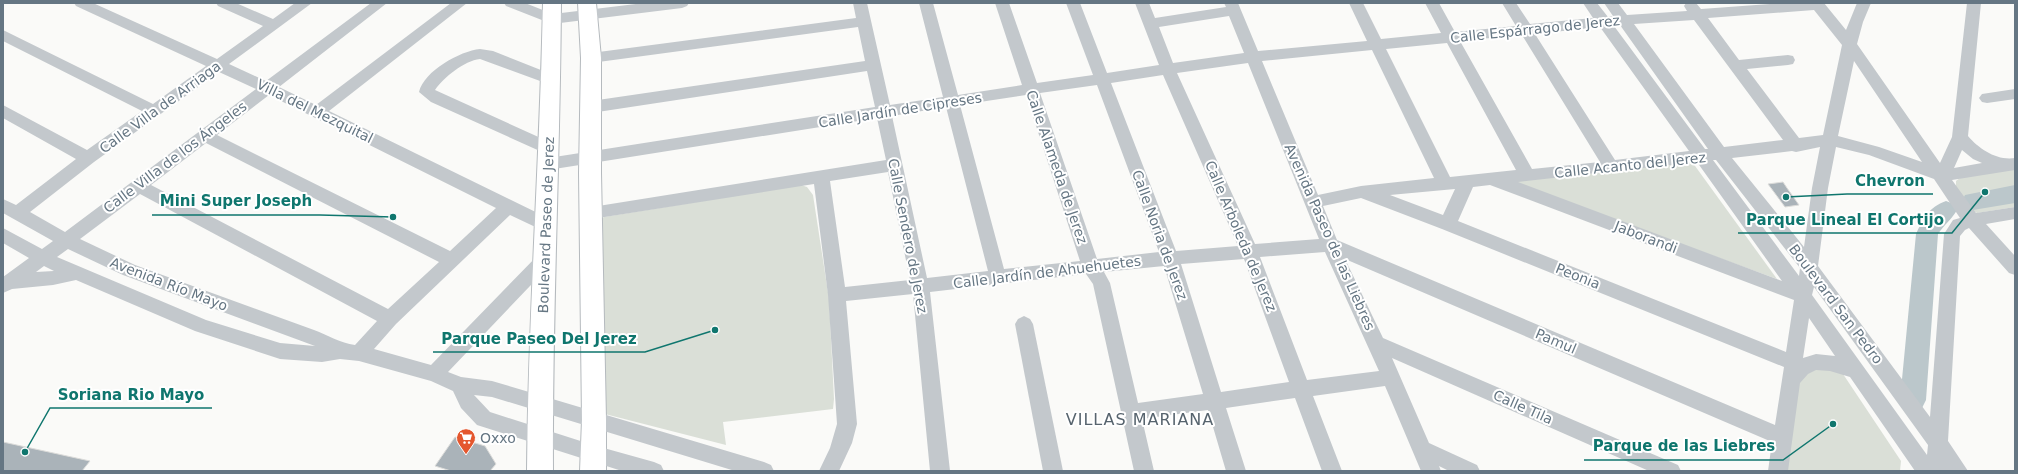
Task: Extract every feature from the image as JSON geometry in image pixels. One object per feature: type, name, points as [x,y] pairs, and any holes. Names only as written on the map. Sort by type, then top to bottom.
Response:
[{"type":"main road","points":[[587,9],[591,58],[594,420],[593,463]]},
{"type":"main road","name":"Boulevard Paseo de Jerez","points":[[536,460],[541,403],[540,374],[551,80],[552,11]]},
{"type":"street","name":"Villa del Mezquital","points":[[80,3],[266,87],[546,224]]},
{"type":"street","points":[[223,3],[274,26]]},
{"type":"street","name":"Calle Villa de Arriaga","points":[[10,209],[88,158],[305,3]]},
{"type":"street","name":"Calle Villa de los Ángeles","points":[[5,283],[43,258],[266,87],[380,3]]},
{"type":"street","points":[[318,112],[460,3]]},
{"type":"street","points":[[511,3],[552,11],[682,3]]},
{"type":"street","name":"Calle Sendero de Jerez","points":[[860,3],[872,65],[885,112],[893,165],[923,298],[940,471]]},
{"type":"street","points":[[926,3],[998,278]]},
{"type":"street","name":"Calle Alameda de Jerez","points":[[1002,3],[1091,267],[1101,282],[1132,412],[1144,471]]},
{"type":"street","name":"Calle Noria de Jerez","points":[[1073,3],[1170,258],[1216,401],[1236,471]]},
{"type":"street","name":"Calle Arboleda de Jerez","points":[[1142,3],[1168,69],[1249,250],[1303,390],[1332,471]]},
{"type":"street","points":[[1356,3],[1445,184]]},
{"type":"street","points":[[1432,3],[1527,175]]},
{"type":"street","points":[[1509,3],[1611,167]]},
{"type":"street","name":"Boulevard San Pedro","points":[[1590,3],[1602,22],[1929,470]]},
{"type":"street","name":"Boulevard San Pedro","points":[[1611,3],[1721,155],[1810,268],[1958,471]]},
{"type":"street","points":[[1778,471],[1803,296],[1810,268],[1820,187],[1850,43],[1858,15],[1864,3]]},
{"type":"street","points":[[1942,176],[1960,137],[1974,3]]},
{"type":"street","points":[[1817,4],[1850,43],[1942,176],[1952,194],[1967,215],[2015,268]]},
{"type":"street","name":"Calle Espárrago de Jerez","points":[[1252,57],[1623,20],[1692,8],[1817,4]]},
{"type":"street","points":[[1150,24],[1232,7]]},
{"type":"street","name":"Avenida Paseo de las Liebres","points":[[1232,7],[1330,244],[1376,343],[1431,471]]},
{"type":"street","points":[[1692,8],[1737,65],[1796,146]]},
{"type":"street","points":[[591,58],[863,22]]},
{"type":"street","points":[[3,35],[155,111]]},
{"type":"street","points":[[548,156],[427,92],[428,87],[432,83],[462,59],[477,52],[551,80]]},
{"type":"street","name":"Calle Jardín de Cipreses","points":[[548,156],[591,157],[1030,89],[1102,80],[1252,57]]},
{"type":"street","points":[[1737,65],[1788,60]]},
{"type":"street","points":[[591,107],[872,65]]},
{"type":"street","points":[[1987,98],[2015,94]]},
{"type":"street","points":[[3,111],[88,158]]},
{"type":"street","points":[[204,135],[451,260]]},
{"type":"street","points":[[1960,137],[1970,150],[1978,156],[2011,164]]},
{"type":"street","name":"Calle Acanto del Jerez","points":[[1313,202],[1362,192],[1721,155],[1796,146],[1831,140],[1878,152],[1942,176]]},
{"type":"street","points":[[1942,176],[2011,164]]},
{"type":"street","points":[[592,212],[893,165]]},
{"type":"street","points":[[821,176],[837,295],[847,424],[845,439],[840,453],[829,471]]},
{"type":"street","name":"Jaborandi","points":[[1489,178],[1803,296]]},
{"type":"street","points":[[1448,224],[1467,181]]},
{"type":"street","points":[[138,185],[390,319]]},
{"type":"street","name":"Peonia","points":[[1362,192],[1448,224],[1793,363]]},
{"type":"street","points":[[359,353],[390,319],[509,206]]},
{"type":"street","name":"Avenida Río Mayo","points":[[10,209],[66,240],[129,270],[308,335],[326,342],[340,351]]},
{"type":"street","points":[[1929,470],[1935,438],[1952,234],[1967,215],[2015,213]]},
{"type":"street","name":"Avenida Río Mayo","points":[[3,235],[43,258],[77,273],[201,326],[249,342],[280,351],[322,354],[340,351],[359,353],[434,374],[460,385],[492,389],[541,403],[764,471]]},
{"type":"street","name":"Calle Jardín de Ahuehuetes","points":[[837,295],[920,287],[1170,258],[1330,244]]},
{"type":"street","name":"Pamul","points":[[1330,244],[1782,437]]},
{"type":"street","points":[[434,374],[545,259]]},
{"type":"street","points":[[5,283],[52,278],[77,273]]},
{"type":"street","points":[[1024,324],[1053,471]]},
{"type":"street","name":"Calle Tila","points":[[1376,343],[1671,471]]},
{"type":"street","points":[[1790,382],[1803,366],[1818,362],[1832,362],[1858,372]]},
{"type":"street","points":[[1132,412],[1391,377]]},
{"type":"street","points":[[460,385],[468,402],[484,419],[536,460],[593,463],[654,471]]},
{"type":"street","points":[[1422,449],[1470,471]]},
{"type":"shaded area","points":[[1690,159],[1777,279],[1502,179]]},
{"type":"shaded area","points":[[2015,168],[2015,207],[1977,213],[1973,211],[1956,191],[1956,181],[1960,178]]},
{"type":"shaded area","points":[[801,185],[807,187],[813,195],[829,299],[834,399],[833,409],[723,422],[726,445],[601,413],[599,221],[604,217]]},
{"type":"shaded area","points":[[1823,367],[1841,371],[1901,461],[1900,471],[1783,471],[1796,386],[1805,370]]},
{"type":"building","points":[[1783,182],[1799,205],[1785,207],[1768,184]]},
{"type":"building","name":"Oxxo","points":[[455,437],[485,446],[496,464],[490,471],[451,471],[435,466]]},
{"type":"building","points":[[3,442],[90,461],[82,471],[3,471]]},
{"type":"waterway","points":[[1973,201],[2015,194]]},
{"type":"waterway","points":[[1913,400],[1927,234],[1936,218],[1946,210]]},
{"type":"place","name":"Parque Lineal El Cortijo","points":[[1985,192]]},
{"type":"place","name":"Chevron","points":[[1786,197]]},
{"type":"place","name":"Mini Super Joseph","points":[[393,217]]},
{"type":"place","name":"Parque Paseo Del Jerez","points":[[715,330]]},
{"type":"place","name":"Parque de las Liebres","points":[[1833,424]]},
{"type":"place","name":"Soriana Rio Mayo","points":[[25,452]]},
{"type":"place","name":"Oxxo","points":[[466,455]]},
{"type":"district","name":"VILLAS MARIANA","points":[[1140,419]]}]
